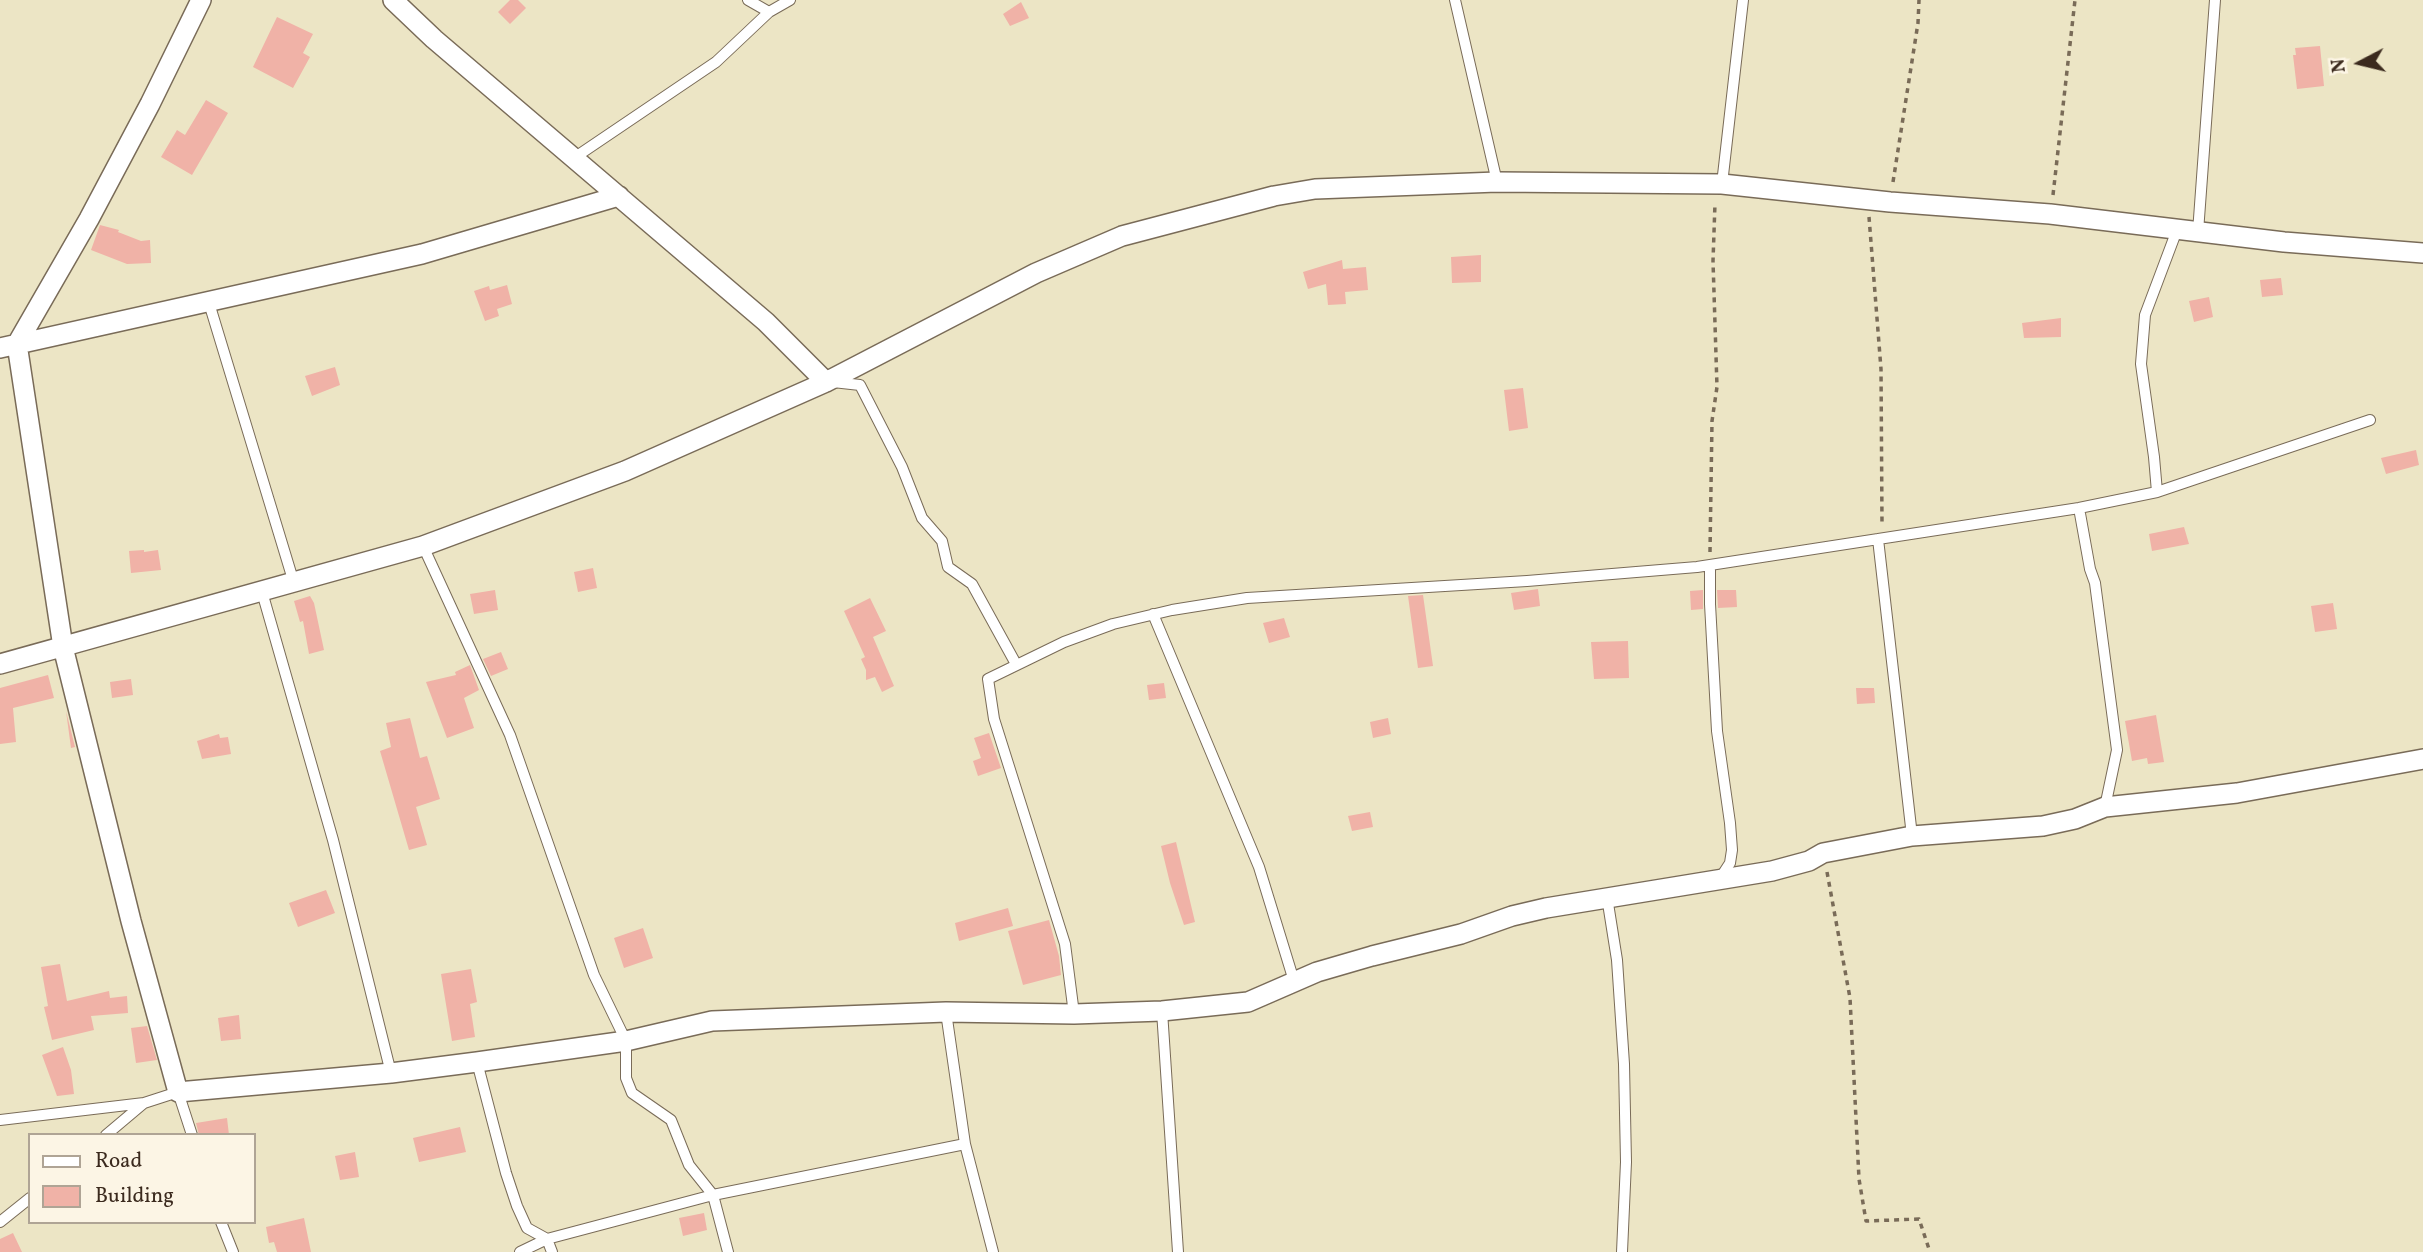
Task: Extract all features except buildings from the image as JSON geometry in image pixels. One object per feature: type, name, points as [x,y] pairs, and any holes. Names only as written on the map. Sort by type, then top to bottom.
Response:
[{"type":"street","points":[[201,0],[89,219],[9,346],[63,648],[131,921],[178,1092],[391,1073],[477,1062],[626,1041],[712,1021],[946,1012],[1074,1014],[1162,1011],[1248,1002],[1317,972],[1461,934],[1512,916],[1608,897],[1772,871],[1809,861],[1823,853],[1912,836],[2043,826],[2075,819],[2105,807],[2237,793],[2423,759]]},
{"type":"street","points":[[393,0],[434,39],[766,322],[826,382]]},
{"type":"street","points":[[0,664],[423,546],[625,471],[826,382],[1036,273],[1122,236],[1274,196],[1315,189],[1497,182],[1719,184],[1890,202],[2050,214],[2284,242],[2423,253]]},
{"type":"street","points":[[9,346],[422,254],[619,196]]},
{"type":"lane","points":[[748,0],[769,12]]},
{"type":"lane","points":[[574,158],[716,62],[769,12],[790,0]]},
{"type":"lane","points":[[1455,0],[1497,182]]},
{"type":"lane","points":[[1719,184],[1743,0]]},
{"type":"lane","points":[[2198,232],[2215,0]]},
{"type":"lane","points":[[2157,492],[2141,364],[2145,315],[2177,230]]},
{"type":"lane","points":[[209,303],[293,583]]},
{"type":"lane","points":[[826,382],[860,385],[902,467],[922,518],[942,541],[948,567],[972,584],[986,605],[1016,664]]},
{"type":"lane","points":[[1074,1014],[1065,943],[994,719],[988,679],[1064,642],[1101,628],[1153,614],[1247,598],[1527,581],[1710,565],[2079,508],[2157,492],[2370,420]]},
{"type":"lane","points":[[2079,508],[2095,583],[2116,750],[2105,807]]},
{"type":"lane","points":[[1878,539],[1912,836]]},
{"type":"lane","points":[[423,546],[510,735],[594,975],[626,1041],[626,1078],[632,1093],[671,1120],[689,1165],[713,1195],[728,1252]]},
{"type":"lane","points":[[1710,565],[1717,730],[1730,823],[1731,850],[1730,863],[1718,880]]},
{"type":"lane","points":[[262,592],[334,840],[391,1073]]},
{"type":"lane","points":[[1153,614],[1259,867],[1294,981]]},
{"type":"lane","points":[[1608,897],[1617,960],[1624,1064],[1626,1161],[1622,1252]]},
{"type":"lane","points":[[1162,1011],[1178,1252]]},
{"type":"lane","points":[[946,1012],[965,1144],[993,1252]]},
{"type":"lane","points":[[477,1062],[517,1206],[527,1228],[547,1239],[552,1252]]},
{"type":"lane","points":[[0,1120],[144,1103],[178,1092],[191,1133]]},
{"type":"lane","points":[[108,1133],[144,1103]]},
{"type":"lane","points":[[520,1252],[547,1239],[713,1195],[965,1144]]},
{"type":"lane","points":[[0,1222],[28,1200]]},
{"type":"lane","points":[[222,1224],[233,1252]]},
{"type":"path","points":[[1890,202],[1919,0]]},
{"type":"path","points":[[2050,214],[2075,0]]},
{"type":"path","points":[[1710,565],[1712,421],[1717,387],[1713,261],[1719,184]]},
{"type":"path","points":[[1870,200],[1869,222],[1881,369],[1882,530],[1878,539]]},
{"type":"path","points":[[1823,853],[1850,998],[1859,1179],[1866,1221],[1919,1219],[1930,1252]]}]
